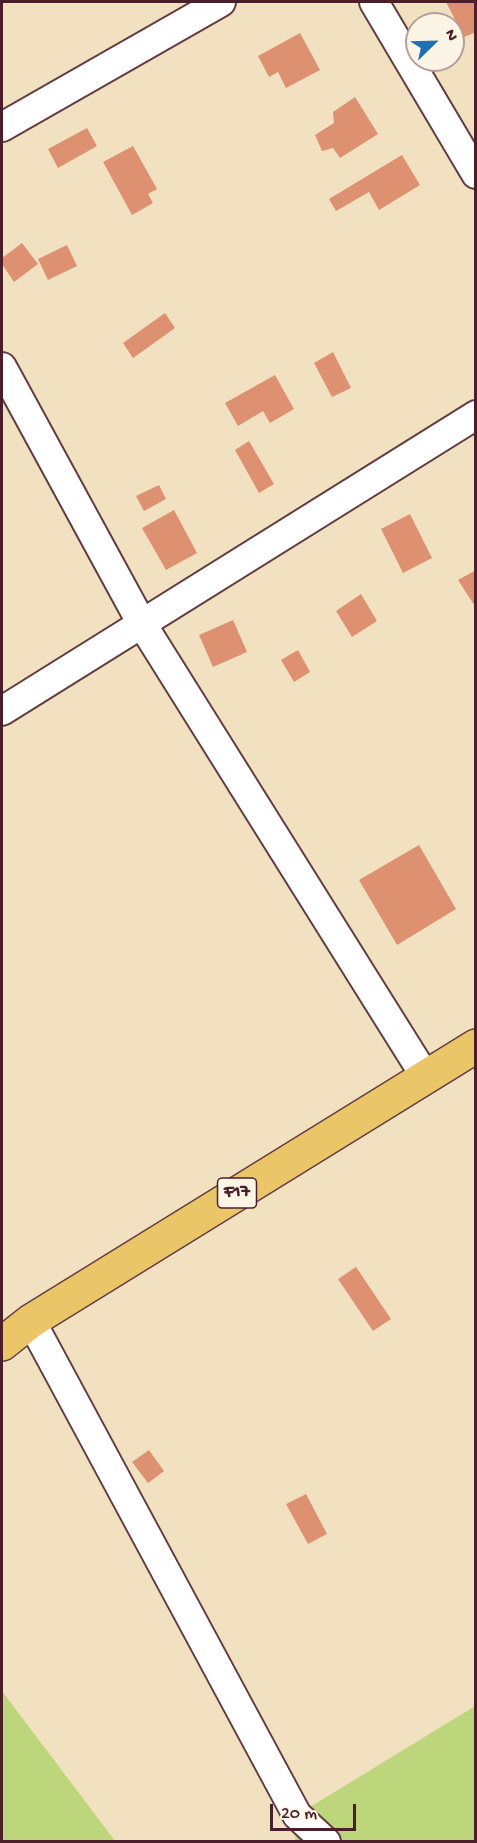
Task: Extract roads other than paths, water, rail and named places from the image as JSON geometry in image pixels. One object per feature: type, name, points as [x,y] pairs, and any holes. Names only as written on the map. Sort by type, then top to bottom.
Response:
[{"type":"highway","name":"F17","points":[[2,1344],[31,1321],[476,1046]]},
{"type":"street","points":[[2,127],[221,2]]},
{"type":"street","points":[[374,2],[476,174]]},
{"type":"street","points":[[2,367],[142,624],[425,1076]]},
{"type":"street","points":[[2,711],[476,416]]},
{"type":"street","points":[[31,1321],[297,1815],[326,1842]]}]
